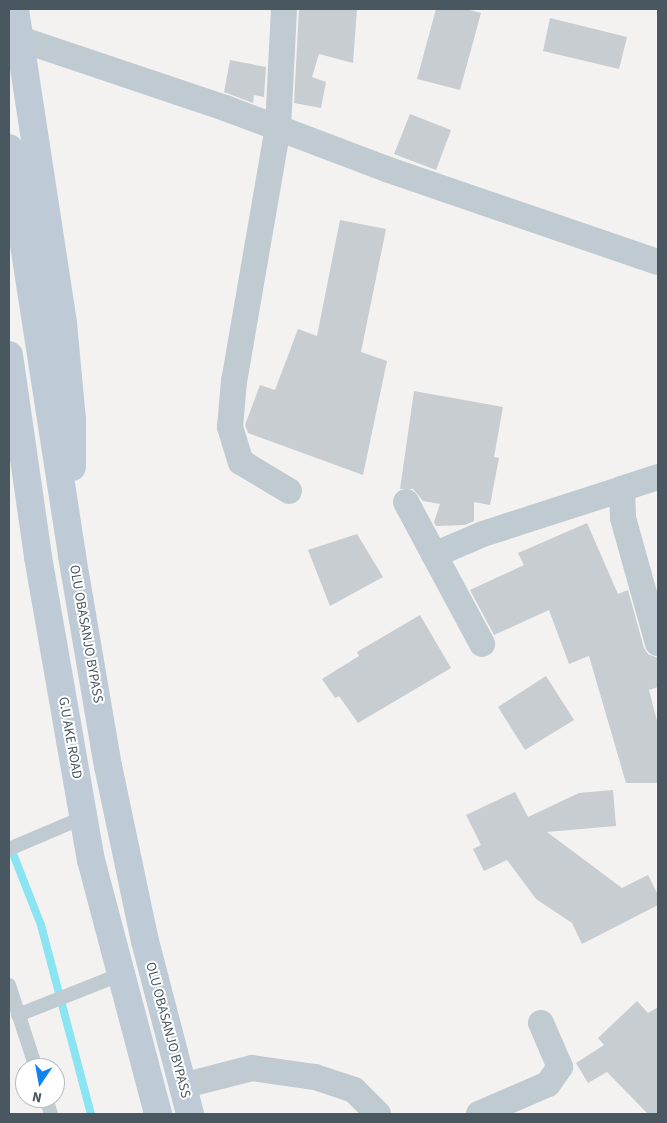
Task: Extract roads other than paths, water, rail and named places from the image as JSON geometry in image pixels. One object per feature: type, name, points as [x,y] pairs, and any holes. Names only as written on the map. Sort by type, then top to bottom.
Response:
[{"type":"main road","points":[[15,9],[63,323],[72,420],[72,556]]},
{"type":"main road","name":"OLU OBASANJO BYPASS","points":[[9,148],[72,556],[126,853],[190,1114]]},
{"type":"main road","name":"G.U AKE ROAD","points":[[9,356],[38,557],[84,817],[119,975],[158,1114]]},
{"type":"main road","points":[[9,422],[38,557]]},
{"type":"street","points":[[284,9],[278,127],[234,381],[230,427],[240,462],[289,491]]},
{"type":"street","points":[[20,39],[278,127],[389,170],[658,262]]},
{"type":"street","points":[[434,555],[483,534],[658,477]]},
{"type":"street","points":[[622,489],[623,518],[658,643]]},
{"type":"street","points":[[406,502],[482,644]]},
{"type":"street","points":[[479,1114],[548,1084],[560,1067],[541,1023]]},
{"type":"street","points":[[182,1086],[252,1068],[315,1077],[354,1090],[378,1114]]},
{"type":"lane","points":[[15,846],[84,817]]},
{"type":"lane","points":[[18,1015],[119,975]]},
{"type":"lane","points":[[9,985],[33,1058]]},
{"type":"waterway","points":[[10,846],[41,925],[91,1114]]}]
